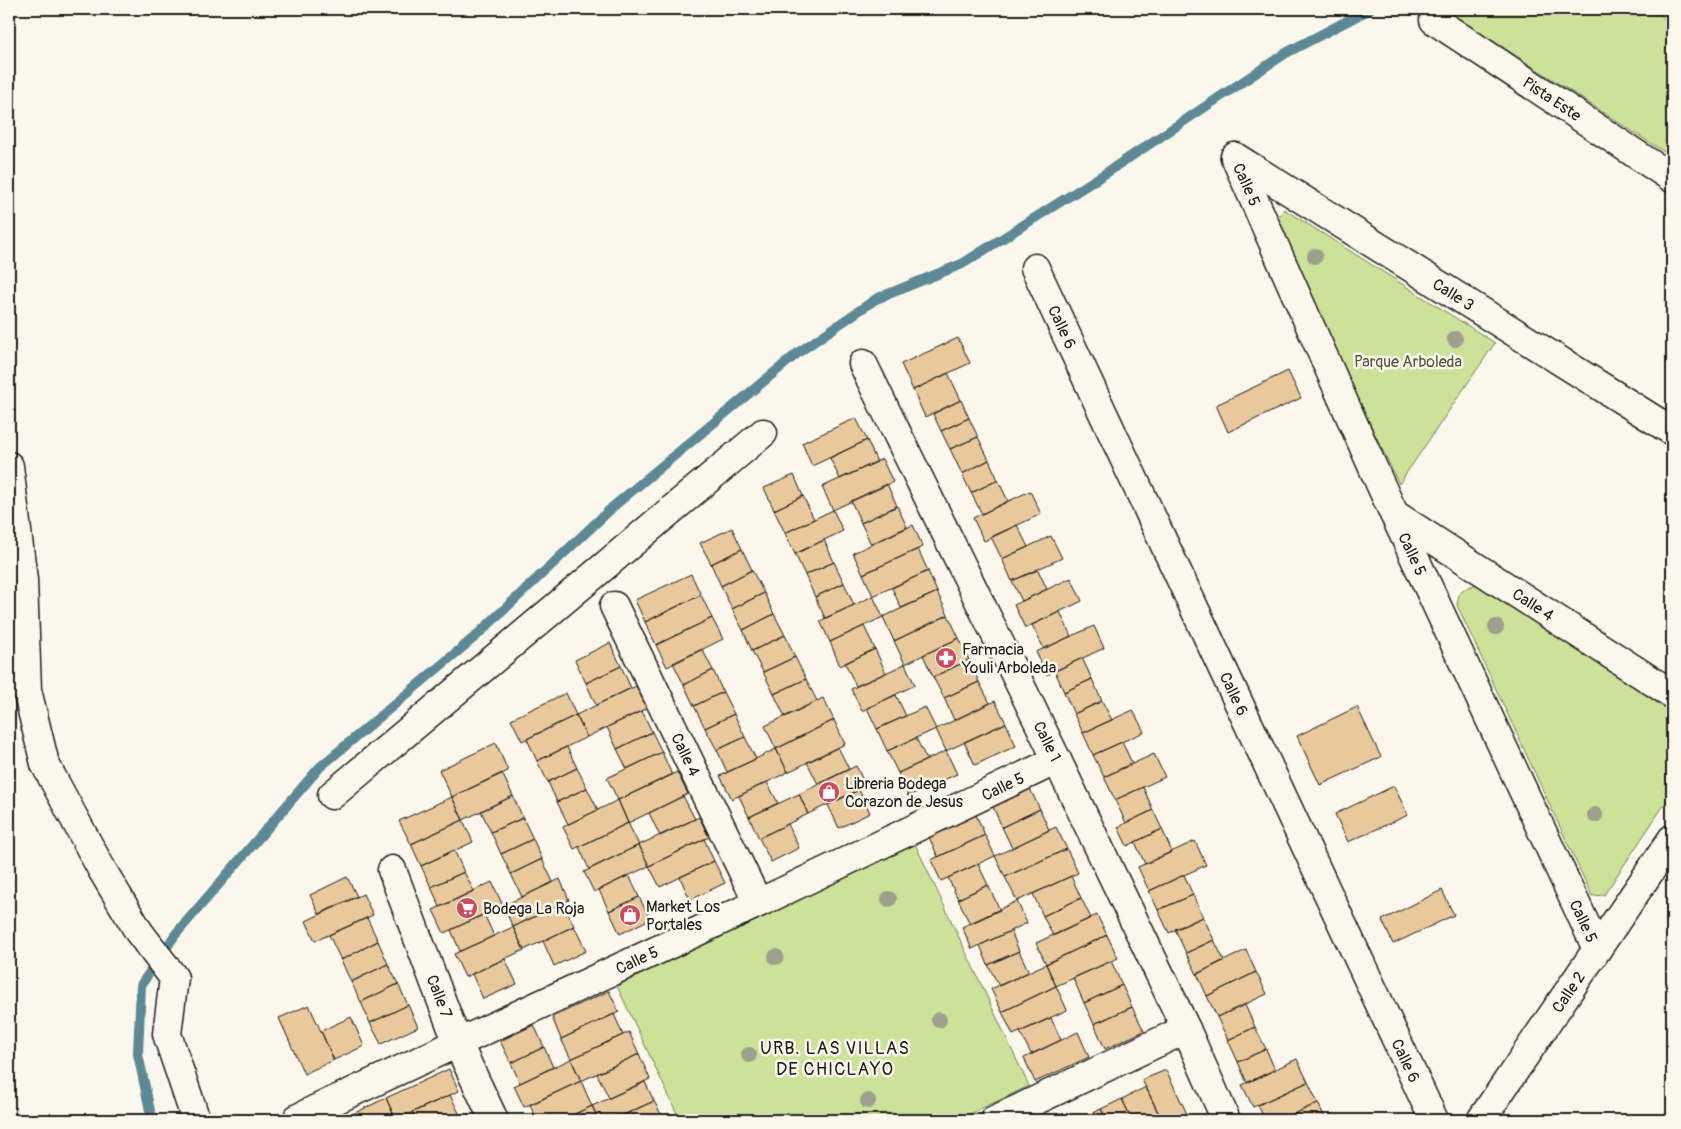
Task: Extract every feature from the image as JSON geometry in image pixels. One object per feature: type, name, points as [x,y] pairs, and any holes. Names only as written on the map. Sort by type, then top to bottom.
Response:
[{"type":"street","name":"Pista Este","points":[[1434,20],[1672,178]]},
{"type":"street","name":"Calle 3","points":[[1235,157],[1672,430]]},
{"type":"street","name":"Calle 5","points":[[1235,157],[1394,514],[1597,949]]},
{"type":"street","name":"Calle 6","points":[[1035,268],[1434,1120]]},
{"type":"street","name":"Calle 1","points":[[863,364],[1057,760],[1186,1029],[1226,1120]]},
{"type":"street","points":[[332,795],[763,433]]},
{"type":"street","points":[[9,466],[23,580],[27,690],[45,764],[139,932],[159,961],[174,978],[166,1034],[196,1120]]},
{"type":"street","name":"Calle 4","points":[[1394,514],[1672,694]]},
{"type":"street","name":"Calle 4","points":[[614,606],[758,903]]},
{"type":"street","name":"Calle 5","points":[[298,1119],[1057,760]]},
{"type":"street","name":"Calle 2","points":[[1481,1120],[1672,839]]},
{"type":"street","name":"Calle 7","points":[[392,870],[458,1044],[494,1120]]},
{"type":"street","points":[[995,1120],[1186,1029]]},
{"type":"green space","points":[[1451,9],[1651,9],[1672,23],[1672,157],[1447,11]]},
{"type":"green space","name":"Parque Arboleda","points":[[1284,209],[1495,343],[1399,484],[1274,224]]},
{"type":"green space","points":[[1481,583],[1672,713],[1672,793],[1604,895],[1592,896],[1457,605],[1459,594],[1468,587]]},
{"type":"green space","points":[[9,618],[13,692],[9,725]]},
{"type":"green space","points":[[915,844],[1029,1086],[957,1120],[680,1120],[617,986]]},
{"type":"building","points":[[958,338],[970,363],[913,390],[901,364]]},
{"type":"building","points":[[1288,371],[1301,398],[1228,432],[1216,405]]},
{"type":"building","points":[[948,373],[961,400],[925,417],[913,390]]},
{"type":"building","points":[[961,400],[969,418],[941,431],[933,414]]},
{"type":"building","points":[[856,418],[867,440],[812,466],[802,443]]},
{"type":"building","points":[[969,418],[978,437],[950,449],[941,431]]},
{"type":"building","points":[[978,437],[989,460],[962,474],[950,449]]},
{"type":"building","points":[[867,440],[877,462],[840,479],[830,458]]},
{"type":"building","points":[[882,459],[893,482],[833,510],[822,487]]},
{"type":"building","points":[[989,460],[998,480],[971,493],[962,474]]},
{"type":"building","points":[[794,475],[803,496],[774,510],[764,488]]},
{"type":"building","points":[[998,480],[1008,501],[982,514],[971,493]]},
{"type":"building","points":[[887,484],[897,506],[861,523],[851,501]]},
{"type":"building","points":[[1030,491],[1041,514],[984,541],[973,518]]},
{"type":"building","points":[[803,496],[814,519],[785,533],[774,510]]},
{"type":"building","points":[[897,506],[907,527],[871,544],[861,523]]},
{"type":"building","points":[[833,510],[843,531],[795,554],[785,533]]},
{"type":"building","points":[[913,525],[923,547],[863,574],[853,553]]},
{"type":"building","points":[[1017,525],[1028,547],[1002,559],[991,537]]},
{"type":"building","points":[[732,528],[742,549],[711,564],[700,543]]},
{"type":"building","points":[[1051,536],[1062,558],[1012,581],[1002,559]]},
{"type":"building","points":[[824,540],[834,562],[805,575],[795,554]]},
{"type":"building","points":[[742,549],[752,570],[721,586],[711,564]]},
{"type":"building","points":[[918,549],[928,571],[873,596],[863,574]]},
{"type":"building","points":[[834,562],[844,583],[815,597],[805,575]]},
{"type":"building","points":[[752,570],[764,593],[732,609],[721,586]]},
{"type":"building","points":[[1038,570],[1047,589],[1022,601],[1012,581]]},
{"type":"building","points":[[928,571],[937,592],[901,608],[892,588]]},
{"type":"building","points":[[691,574],[701,595],[645,622],[635,600]]},
{"type":"building","points":[[1071,578],[1082,601],[1025,628],[1014,605]]},
{"type":"building","points":[[844,583],[854,605],[825,618],[815,597]]},
{"type":"building","points":[[937,592],[948,615],[894,641],[883,617]]},
{"type":"building","points":[[764,593],[774,614],[743,630],[732,609]]},
{"type":"building","points":[[701,595],[712,618],[656,645],[645,622]]},
{"type":"building","points":[[873,596],[883,617],[830,642],[820,621]]},
{"type":"building","points":[[1060,612],[1071,636],[1044,649],[1032,625]]},
{"type":"building","points":[[774,614],[785,635],[752,651],[743,630]]},
{"type":"building","points":[[948,615],[959,638],[905,664],[894,641]]},
{"type":"building","points":[[712,618],[723,639],[667,667],[656,645]]},
{"type":"building","points":[[864,626],[875,649],[840,666],[830,642]]},
{"type":"building","points":[[1094,626],[1104,648],[1047,675],[1036,652]]},
{"type":"building","points":[[785,635],[795,657],[763,672],[752,651]]},
{"type":"building","name":"Farmacia Youli Arboleda","points":[[959,638],[969,660],[933,677],[923,655]]},
{"type":"building","points":[[610,643],[621,666],[586,683],[575,660]]},
{"type":"building","points":[[702,649],[713,670],[684,685],[673,663]]},
{"type":"building","points":[[875,649],[886,673],[856,686],[845,663]]},
{"type":"building","points":[[795,657],[806,679],[774,694],[763,672]]},
{"type":"building","points":[[1082,658],[1092,679],[1064,692],[1055,671]]},
{"type":"building","points":[[969,660],[979,682],[944,698],[933,677]]},
{"type":"building","points":[[905,664],[915,685],[862,711],[851,689]]},
{"type":"building","points":[[621,666],[631,688],[596,705],[586,683]]},
{"type":"building","points":[[713,670],[723,692],[694,706],[684,685]]},
{"type":"building","points":[[806,679],[817,701],[785,717],[774,694]]},
{"type":"building","points":[[1092,679],[1102,701],[1074,714],[1064,692]]},
{"type":"building","points":[[979,682],[990,703],[954,720],[944,698]]},
{"type":"building","points":[[636,686],[647,708],[587,737],[576,715]]},
{"type":"building","points":[[723,692],[734,714],[705,728],[694,706]]},
{"type":"building","points":[[566,693],[576,715],[522,741],[511,719]]},
{"type":"building","points":[[896,695],[906,716],[877,729],[867,708]]},
{"type":"building","points":[[823,698],[834,720],[776,749],[765,726]]},
{"type":"building","points":[[995,701],[1006,723],[946,751],[936,729]]},
{"type":"building","points":[[1102,701],[1112,720],[1083,733],[1074,714]]},
{"type":"building","points":[[925,707],[936,729],[887,751],[877,729]]},
{"type":"building","points":[[1357,707],[1381,757],[1320,785],[1297,736]]},
{"type":"building","points":[[1133,710],[1144,732],[1093,755],[1083,733]]},
{"type":"building","points":[[642,711],[652,732],[617,749],[607,727]]},
{"type":"building","points":[[734,714],[745,737],[717,750],[705,728]]},
{"type":"building","points":[[576,715],[587,737],[537,761],[527,739]]},
{"type":"building","points":[[834,720],[845,744],[788,772],[776,749]]},
{"type":"building","points":[[1006,723],[1016,746],[975,765],[964,742]]},
{"type":"building","points":[[652,732],[662,752],[627,769],[617,749]]},
{"type":"building","points":[[745,737],[756,759],[727,772],[717,750]]},
{"type":"building","points":[[916,738],[927,760],[898,773],[887,751]]},
{"type":"building","points":[[1122,742],[1132,763],[1104,777],[1093,755]]},
{"type":"building","points":[[496,743],[508,771],[452,797],[439,770]]},
{"type":"building","points":[[567,747],[577,768],[548,782],[537,761]]},
{"type":"building","points":[[838,747],[849,769],[818,784],[807,762]]},
{"type":"building","points":[[776,749],[788,772],[732,799],[720,776]]},
{"type":"building","points":[[946,751],[957,774],[908,796],[898,773]]},
{"type":"building","points":[[662,752],[672,775],[618,800],[607,778]]},
{"type":"building","points":[[1154,754],[1165,777],[1115,800],[1104,777]]},
{"type":"building","name":"Libreria Bodega Corazon de Jesus","points":[[856,766],[866,786],[808,814],[799,794]]},
{"type":"building","points":[[577,768],[587,788],[557,802],[548,782]]},
{"type":"building","points":[[677,772],[688,794],[628,823],[618,800]]},
{"type":"building","points":[[502,773],[513,796],[463,820],[452,797]]},
{"type":"building","points":[[767,782],[778,803],[749,817],[739,796]]},
{"type":"building","points":[[1394,786],[1408,815],[1348,842],[1335,814]]},
{"type":"building","points":[[1143,787],[1153,810],[1126,823],[1115,800]]},
{"type":"building","points":[[587,788],[598,810],[568,824],[557,802]]},
{"type":"building","points":[[1030,789],[1040,809],[1002,827],[993,807]]},
{"type":"building","points":[[859,790],[870,813],[839,828],[828,805]]},
{"type":"building","points":[[799,794],[808,814],[759,838],[749,817]]},
{"type":"building","points":[[513,796],[523,818],[491,832],[481,811]]},
{"type":"building","points":[[683,796],[695,819],[660,836],[649,813]]},
{"type":"building","points":[[452,797],[463,820],[411,844],[399,821]]},
{"type":"building","points":[[618,800],[628,823],[574,849],[563,827]]},
{"type":"building","points":[[1040,809],[1049,830],[1012,848],[1002,827]]},
{"type":"building","points":[[1153,810],[1162,829],[1127,846],[1118,827]]},
{"type":"building","points":[[976,815],[985,835],[938,857],[929,837]]},
{"type":"building","points":[[699,817],[709,837],[649,866],[639,845]]},
{"type":"building","points":[[523,818],[533,839],[501,854],[491,832]]},
{"type":"building","points":[[463,820],[473,842],[421,866],[411,844]]},
{"type":"building","points":[[628,823],[639,845],[589,869],[579,847]]},
{"type":"building","points":[[788,824],[799,848],[771,862],[759,838]]},
{"type":"building","points":[[1056,827],[1067,849],[1005,877],[995,856]]},
{"type":"building","points":[[1162,829],[1172,852],[1145,864],[1135,842]]},
{"type":"building","points":[[985,835],[995,856],[941,881],[931,860]]},
{"type":"building","points":[[533,839],[542,859],[511,874],[501,854]]},
{"type":"building","points":[[704,839],[714,861],[660,887],[649,866]]},
{"type":"building","points":[[1195,841],[1206,865],[1149,891],[1138,867]]},
{"type":"building","points":[[639,845],[649,866],[594,892],[584,872]]},
{"type":"building","points":[[1067,849],[1078,873],[1017,901],[1005,877]]},
{"type":"building","points":[[454,850],[464,872],[431,887],[421,866]]},
{"type":"building","points":[[542,859],[553,882],[522,897],[511,874]]},
{"type":"building","points":[[714,861],[725,883],[690,900],[680,877]]},
{"type":"building","points":[[978,864],[988,885],[958,899],[948,878]]},
{"type":"building","points":[[464,872],[474,891],[440,907],[431,887]]},
{"type":"building","points":[[629,875],[639,897],[609,911],[599,890]]},
{"type":"building","points":[[1184,875],[1193,895],[1158,910],[1149,891]]},
{"type":"building","points":[[1071,876],[1081,898],[1043,916],[1033,894]]},
{"type":"building","points":[[347,877],[357,896],[319,914],[310,895]]},
{"type":"building","points":[[560,879],[569,900],[513,927],[503,906]]},
{"type":"building","name":"Bodega La Roja","points":[[492,882],[503,906],[444,933],[433,910]]},
{"type":"building","points":[[988,885],[1000,910],[970,924],[958,899]]},
{"type":"building","points":[[1442,890],[1454,915],[1393,944],[1382,920]]},
{"type":"building","points":[[363,894],[373,915],[315,941],[306,921]]},
{"type":"building","points":[[1193,895],[1203,917],[1169,933],[1158,910]]},
{"type":"building","name":"Market Los Portales","points":[[639,897],[650,919],[620,934],[609,911]]},
{"type":"building","points":[[1081,898],[1091,918],[1053,936],[1043,916]]},
{"type":"building","points":[[1017,901],[1027,923],[972,949],[962,927]]},
{"type":"building","points":[[563,903],[574,926],[524,950],[513,927]]},
{"type":"building","points":[[484,914],[494,936],[460,951],[451,930]]},
{"type":"building","points":[[1097,915],[1107,935],[1046,964],[1036,943]]},
{"type":"building","points":[[1203,917],[1214,940],[1186,953],[1175,929]]},
{"type":"building","points":[[367,918],[378,941],[341,960],[329,935]]},
{"type":"building","points":[[574,926],[586,951],[554,966],[543,941]]},
{"type":"building","points":[[513,927],[524,950],[465,977],[454,954]]},
{"type":"building","points":[[1011,931],[1019,951],[988,965],[980,945]]},
{"type":"building","points":[[1107,935],[1118,958],[1056,986],[1046,964]]},
{"type":"building","points":[[1214,940],[1224,960],[1197,974],[1186,953]]},
{"type":"building","points":[[378,941],[388,964],[351,982],[341,960]]},
{"type":"building","points":[[1246,950],[1256,972],[1207,996],[1197,974]]},
{"type":"building","points":[[1019,951],[1029,972],[999,986],[988,965]]},
{"type":"building","points":[[505,959],[517,984],[483,999],[472,974]]},
{"type":"building","points":[[1111,961],[1122,985],[1084,1003],[1073,978]]},
{"type":"building","points":[[388,964],[398,984],[361,1002],[351,982]]},
{"type":"building","points":[[1046,964],[1056,986],[1002,1012],[991,989]]},
{"type":"building","points":[[1256,972],[1267,994],[1217,1017],[1207,996]]},
{"type":"building","points":[[398,984],[408,1005],[370,1023],[361,1002]]},
{"type":"building","points":[[1122,985],[1132,1007],[1094,1024],[1084,1003]]},
{"type":"building","points":[[1056,986],[1067,1010],[1013,1035],[1002,1012]]},
{"type":"building","points":[[609,991],[619,1012],[561,1039],[552,1017]]},
{"type":"building","points":[[309,1005],[334,1060],[304,1074],[279,1018]]},
{"type":"building","points":[[408,1005],[418,1027],[381,1044],[370,1023]]},
{"type":"building","points":[[1245,1005],[1255,1027],[1228,1040],[1217,1017]]},
{"type":"building","points":[[1132,1007],[1144,1031],[1105,1049],[1094,1024]]},
{"type":"building","points":[[614,1014],[623,1035],[571,1059],[561,1039]]},
{"type":"building","points":[[351,1017],[364,1046],[334,1060],[321,1031]]},
{"type":"building","points":[[1051,1018],[1061,1040],[1031,1054],[1020,1032]]},
{"type":"building","points":[[534,1025],[544,1047],[511,1063],[500,1041]]},
{"type":"building","points":[[1255,1027],[1266,1049],[1238,1062],[1228,1040]]},
{"type":"building","points":[[629,1032],[639,1054],[581,1081],[571,1059]]},
{"type":"building","points":[[1078,1032],[1089,1057],[1035,1082],[1024,1058]]},
{"type":"building","points":[[544,1047],[553,1067],[520,1083],[511,1063]]},
{"type":"building","points":[[1266,1049],[1275,1070],[1247,1083],[1238,1062]]},
{"type":"building","points":[[639,1054],[650,1079],[609,1098],[597,1074]]},
{"type":"building","points":[[571,1059],[581,1081],[524,1107],[514,1086]]},
{"type":"building","points":[[1297,1059],[1308,1082],[1253,1107],[1242,1085]]},
{"type":"building","points":[[449,1069],[459,1091],[396,1120],[386,1098]]},
{"type":"building","points":[[1166,1070],[1190,1120],[1162,1120],[1142,1080]]},
{"type":"building","points":[[581,1081],[592,1106],[562,1120],[537,1120],[530,1105]]},
{"type":"building","points":[[645,1082],[654,1101],[612,1120],[599,1120],[592,1106]]},
{"type":"building","points":[[1308,1082],[1318,1103],[1281,1120],[1265,1120],[1258,1105]]},
{"type":"building","points":[[1146,1087],[1160,1117],[1154,1120],[1132,1120],[1122,1099]]},
{"type":"building","points":[[450,1095],[460,1115],[449,1120],[416,1120],[412,1112]]},
{"type":"building","points":[[386,1098],[396,1120],[340,1120]]},
{"type":"building","points":[[1122,1099],[1132,1120],[1107,1120],[1101,1109]]},
{"type":"building","points":[[654,1101],[664,1120],[619,1120],[618,1118]]},
{"type":"building","points":[[1318,1103],[1326,1120],[1281,1120]]},
{"type":"building","points":[[592,1106],[599,1120],[562,1120]]},
{"type":"building","points":[[1101,1109],[1107,1120],[1080,1120],[1080,1119]]},
{"type":"waterway","points":[[152,1120],[138,1054],[141,985],[175,935],[320,767],[476,636],[615,505],[799,352],[876,299],[962,264],[1106,173],[1286,53],[1370,9]]},
{"type":"place","name":"Farmacia Youli Arboleda","points":[[946,658]]},
{"type":"place","name":"Libreria Bodega Corazon de Jesus","points":[[829,792]]},
{"type":"place","name":"Bodega La Roja","points":[[467,908]]},
{"type":"place","name":"Market Los Portales","points":[[630,915]]},
{"type":"district","name":"URB. LAS VILLAS DE CHICLAYO","points":[[835,1058]]}]
